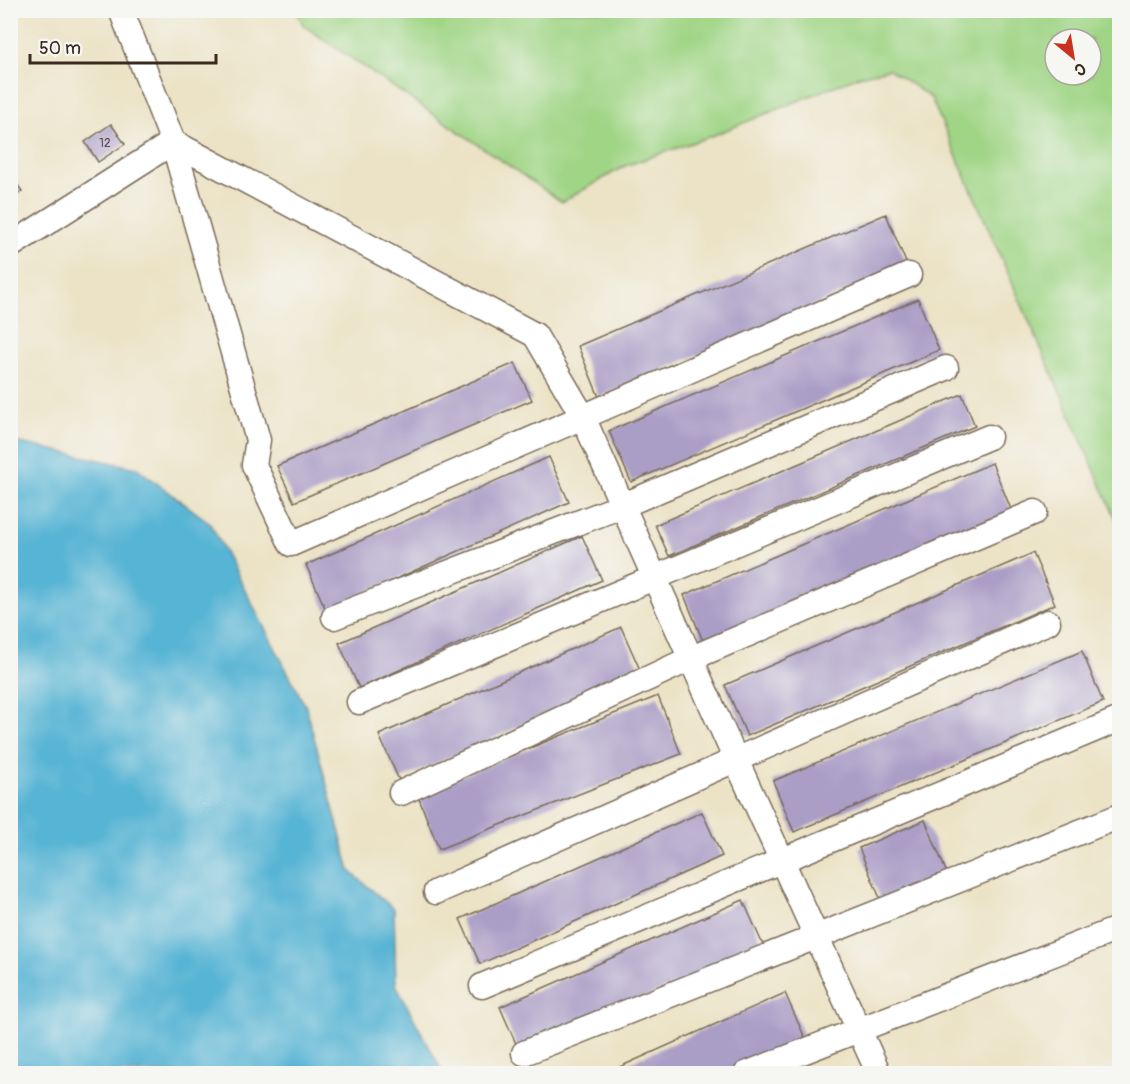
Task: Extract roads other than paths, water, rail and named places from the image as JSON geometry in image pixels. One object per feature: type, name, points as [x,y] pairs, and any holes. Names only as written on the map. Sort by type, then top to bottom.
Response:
[{"type":"lane","points":[[121,10],[173,142],[258,440],[254,465],[291,544],[582,415],[909,275]]},
{"type":"lane","points":[[10,246],[173,142]]},
{"type":"lane","points":[[173,142],[535,335],[582,415],[624,505],[736,760],[879,1074]]},
{"type":"lane","points":[[334,617],[624,505],[946,368]]},
{"type":"lane","points":[[358,702],[989,437]]},
{"type":"lane","points":[[401,793],[692,658],[1035,512]]},
{"type":"lane","points":[[436,892],[1048,622]]},
{"type":"lane","points":[[482,986],[1119,718]]},
{"type":"lane","points":[[524,1053],[1119,816]]},
{"type":"lane","points":[[746,1074],[1119,928]]},
{"type":"water","points":[[11,441],[137,468],[210,523],[306,707],[350,871],[394,909],[396,985],[443,1073],[11,1073]]}]
